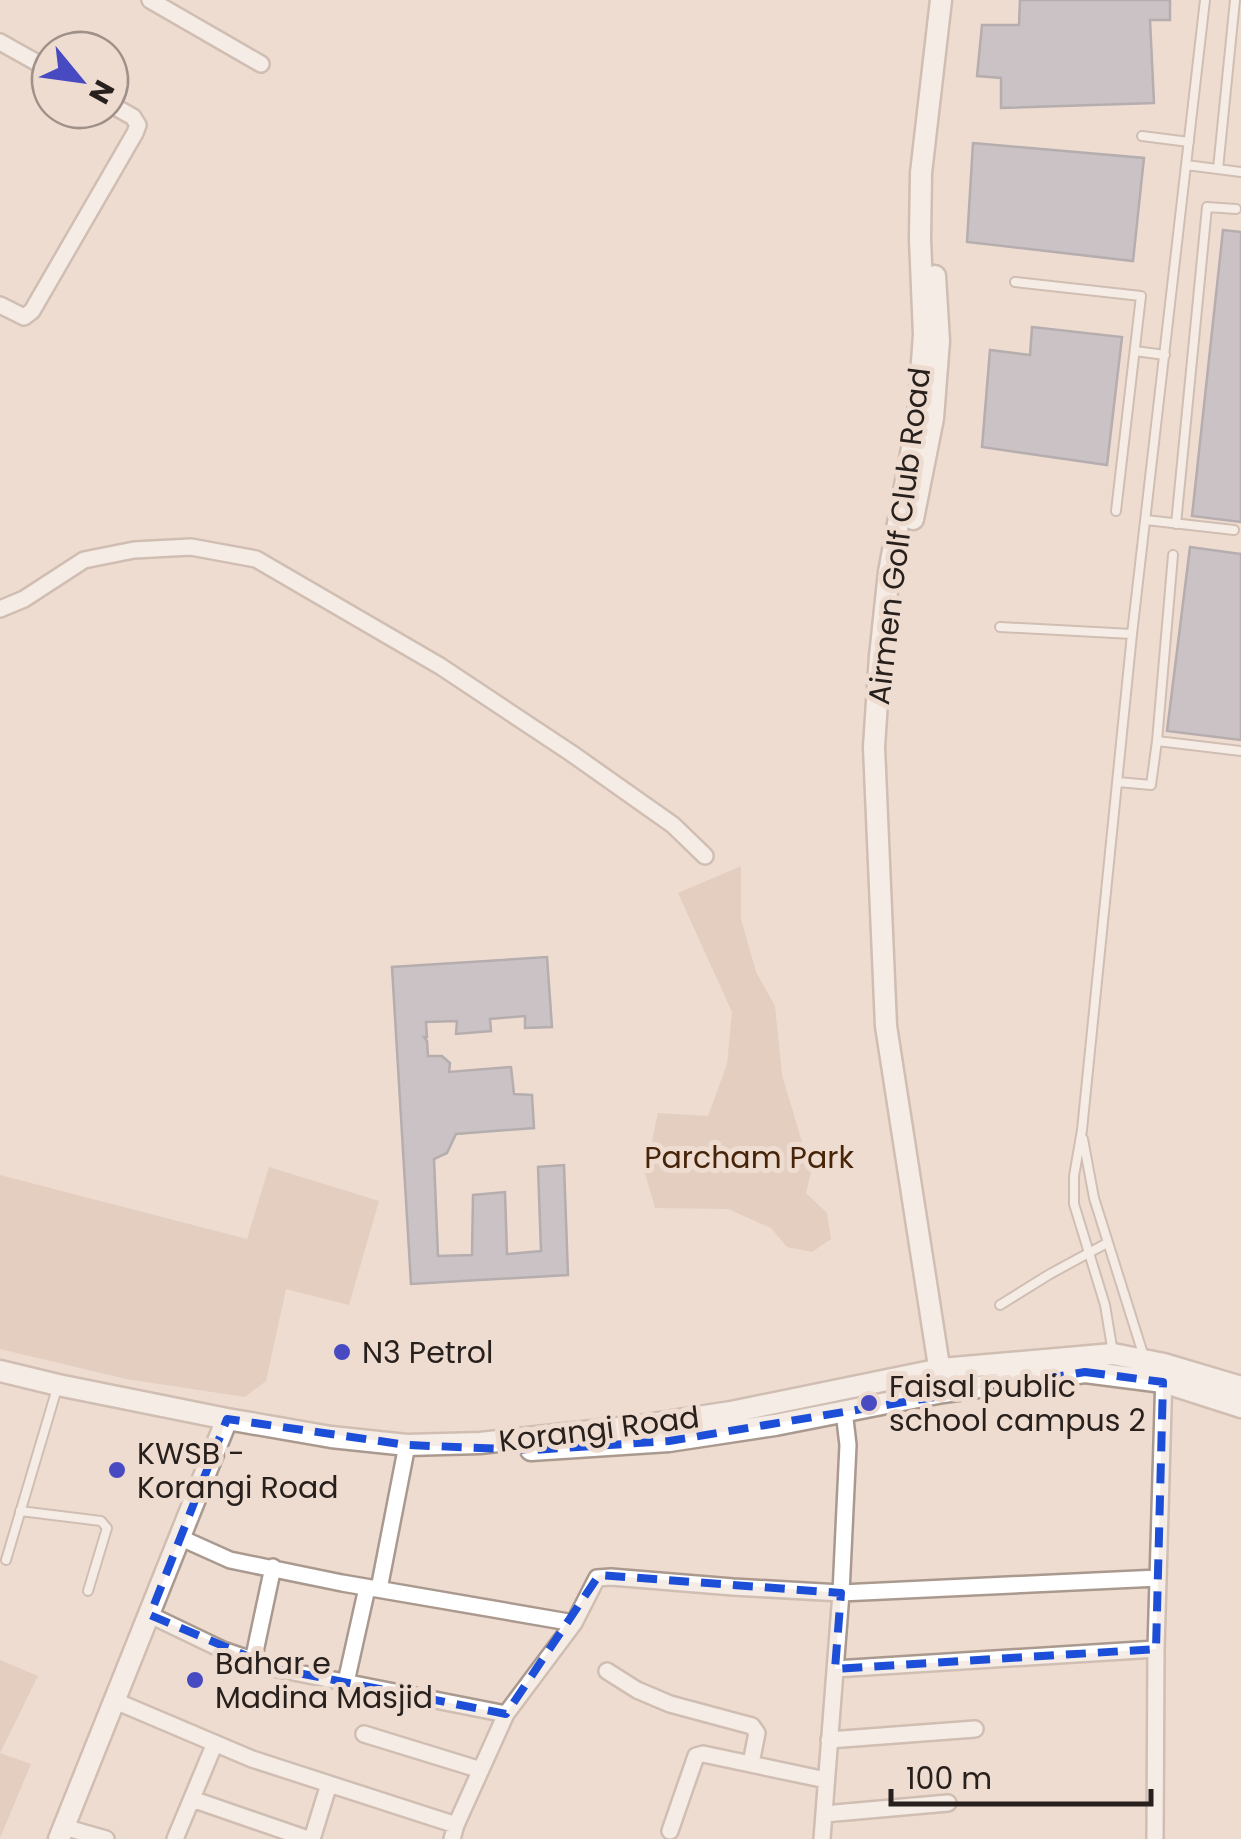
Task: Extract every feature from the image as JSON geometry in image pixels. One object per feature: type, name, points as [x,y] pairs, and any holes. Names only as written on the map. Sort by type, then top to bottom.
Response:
[{"type":"street","name":"Airmen Golf Club Road","points":[[941,0],[921,173],[924,335],[918,416],[890,572],[874,747],[886,1026],[946,1369]]},
{"type":"street","name":"Airmen Golf Club Road","points":[[946,1369],[899,1027],[887,748],[892,656],[902,576],[933,418],[939,341],[932,240],[934,174],[954,0]]},
{"type":"street","points":[[160,3],[261,64]]},
{"type":"street","points":[[0,42],[30,59]]},
{"type":"street","points":[[0,305],[24,317],[32,311],[135,133],[138,124],[130,115]]},
{"type":"street","points":[[0,609],[24,599],[84,560],[134,550],[190,546],[256,559],[440,666],[672,825],[706,856]]},
{"type":"street","name":"Korangi Road","points":[[480,1443],[731,1412],[946,1369],[1113,1354],[1241,1407]]},
{"type":"street","points":[[946,1369],[948,1392]]},
{"type":"street","points":[[0,1370],[58,1385],[331,1437],[407,1444],[480,1443]]},
{"type":"street","name":"Korangi Road","points":[[480,1443],[533,1450],[669,1441],[1085,1372],[1114,1376],[1155,1372],[1241,1387]]},
{"type":"street","points":[[1155,1372],[1155,1839]]},
{"type":"street","points":[[822,1839],[848,1445],[844,1411]]},
{"type":"street","points":[[106,1839],[62,1833],[227,1419]]},
{"type":"street","points":[[346,1682],[407,1444]]},
{"type":"street","points":[[181,1538],[230,1560],[574,1623]]},
{"type":"street","points":[[253,1660],[273,1567]]},
{"type":"street","points":[[114,1700],[252,1759],[454,1832],[506,1714],[574,1623],[598,1578],[840,1592],[1158,1578]]},
{"type":"street","points":[[150,1615],[223,1650],[278,1669],[506,1714]]},
{"type":"street","points":[[834,1669],[1156,1649]]},
{"type":"street","points":[[607,1671],[670,1704],[752,1726],[757,1733],[751,1763]]},
{"type":"street","points":[[830,1740],[975,1729]]},
{"type":"street","points":[[364,1734],[480,1770]]},
{"type":"street","points":[[175,1839],[215,1743]]},
{"type":"street","points":[[670,1832],[696,1756],[703,1754],[826,1780]]},
{"type":"street","points":[[192,1800],[310,1839],[330,1784]]},
{"type":"street","points":[[824,1814],[948,1803]]},
{"type":"lane","points":[[1114,1376],[1105,1305],[1074,1204],[1074,1176],[1204,0]]},
{"type":"lane","points":[[1218,169],[1236,0]]},
{"type":"lane","points":[[1142,136],[1189,142]]},
{"type":"lane","points":[[1186,165],[1241,172]]},
{"type":"lane","points":[[1176,524],[1208,206],[1236,209]]},
{"type":"lane","points":[[1015,282],[1141,296],[1116,511]]},
{"type":"lane","points":[[1135,351],[1165,355]]},
{"type":"lane","points":[[1146,520],[1234,530]]},
{"type":"lane","points":[[1118,782],[1150,785],[1172,555]]},
{"type":"lane","points":[[1000,627],[1132,634]]},
{"type":"lane","points":[[1157,741],[1241,751]]},
{"type":"lane","points":[[1082,1130],[1106,1243],[1155,1372]]},
{"type":"lane","points":[[1000,1304],[1106,1243]]},
{"type":"lane","points":[[6,1560],[58,1385]]},
{"type":"lane","points":[[20,1512],[101,1521],[106,1528],[88,1591]]},
{"type":"highlighted area","points":[[1085,1372],[1163,1382],[1156,1649],[835,1669],[841,1593],[599,1575],[506,1714],[278,1669],[150,1615],[227,1419],[407,1445],[533,1450],[669,1441]]},
{"type":"green space","name":"Parcham Park","points":[[741,866],[741,919],[756,972],[775,1006],[782,1075],[811,1172],[806,1193],[827,1213],[831,1239],[812,1252],[787,1247],[771,1228],[728,1209],[655,1208],[645,1173],[658,1113],[708,1116],[727,1064],[732,1012],[678,893]]},
{"type":"green space","points":[[269,1167],[379,1201],[349,1305],[286,1289],[266,1381],[245,1397],[126,1379],[0,1349],[0,1175],[247,1239]]},
{"type":"green space","points":[[0,1660],[38,1676],[0,1753]]},
{"type":"green space","points":[[0,1753],[31,1764],[0,1838]]},
{"type":"building","points":[[1020,0],[1170,0],[1170,20],[1150,20],[1154,103],[1001,108],[1001,78],[977,76],[982,25],[1019,25]]},
{"type":"building","points":[[973,143],[1144,158],[1133,261],[967,242]]},
{"type":"building","points":[[1223,230],[1241,232],[1241,522],[1192,516]]},
{"type":"building","points":[[1032,327],[1122,337],[1107,465],[982,447],[990,350],[1030,355]]},
{"type":"building","points":[[1190,547],[1241,554],[1241,740],[1167,731]]},
{"type":"building","points":[[547,957],[552,1027],[525,1028],[525,1016],[490,1019],[491,1031],[456,1034],[457,1021],[426,1022],[428,1056],[442,1056],[450,1063],[449,1072],[511,1067],[514,1094],[532,1095],[534,1128],[456,1134],[447,1153],[434,1159],[438,1256],[472,1255],[473,1195],[505,1192],[507,1254],[541,1251],[538,1167],[564,1165],[568,1275],[411,1284],[392,967]]},
{"type":"place","name":"N3 Petrol","points":[[342,1352]]},
{"type":"place","name":"Faisal public school campus 2","points":[[869,1403]]},
{"type":"place","name":"KWSB - Korangi Road","points":[[117,1470]]},
{"type":"place","name":"Bahar e Madina Masjid","points":[[195,1680]]}]
